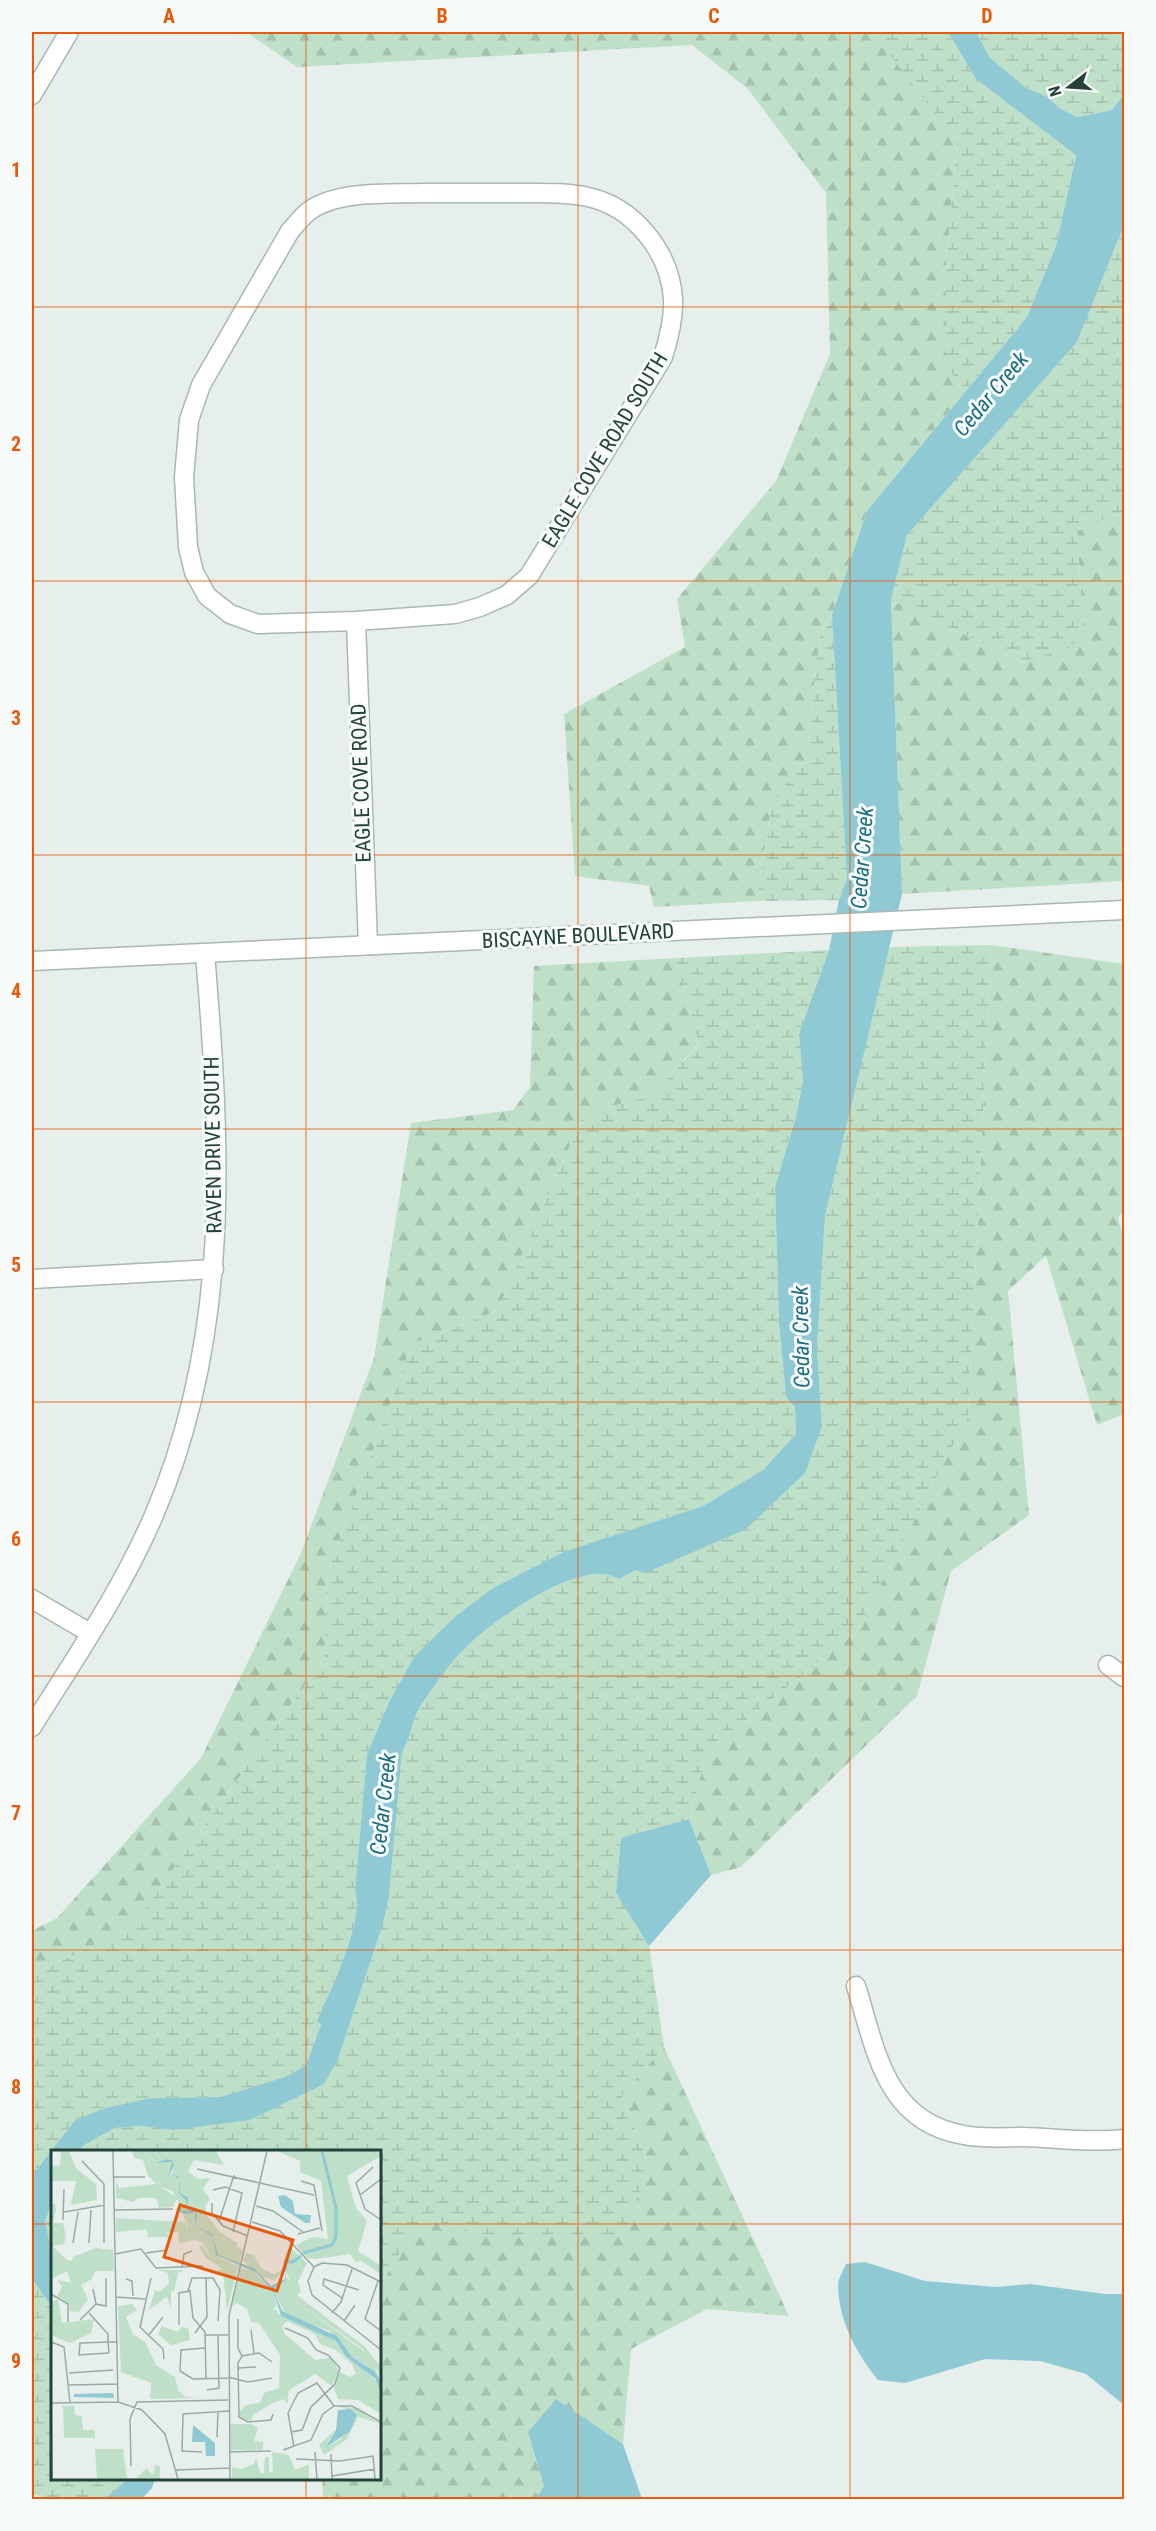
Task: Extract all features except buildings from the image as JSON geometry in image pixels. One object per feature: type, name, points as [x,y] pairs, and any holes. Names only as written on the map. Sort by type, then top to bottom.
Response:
[{"type":"street","points":[[32,95],[69,32]]},
{"type":"street","name":"EAGLE COVE ROAD SOUTH","points":[[559,193],[589,197],[615,207],[638,224],[668,270],[673,298],[672,329],[663,357],[529,576],[507,595],[480,608],[455,614],[356,621],[258,624],[230,614],[207,596],[194,572],[188,548],[184,477],[189,420],[201,385],[290,231],[310,211],[329,201],[359,195],[559,193]]},
{"type":"street","name":"EAGLE COVE ROAD","points":[[356,621],[368,945]]},
{"type":"street","name":"BISCAYNE BOULEVARD","points":[[32,961],[1125,910]]},
{"type":"street","name":"RAVEN DRIVE SOUTH","points":[[32,1726],[109,1604],[153,1516],[172,1468],[200,1368],[209,1318],[218,1184],[205,954]]},
{"type":"street","points":[[32,1279],[213,1269]]},
{"type":"street","points":[[32,1599],[90,1633]]},
{"type":"street","points":[[1108,1665],[1125,1677]]},
{"type":"street","points":[[856,1986],[883,2073],[897,2096],[914,2114],[936,2128],[965,2136],[1125,2139]]},
{"type":"green space","points":[[246,32],[866,32],[880,41],[957,142],[946,269],[946,364],[965,392],[867,511],[832,615],[820,633],[806,759],[772,801],[757,901],[654,907],[649,886],[575,876],[564,714],[685,647],[677,599],[776,481],[830,354],[826,193],[748,89],[692,45],[297,67]]},
{"type":"green space","points":[[866,32],[948,32],[976,79],[1076,154],[1056,246],[1027,317],[965,392],[946,365],[946,269],[957,142],[880,42]]},
{"type":"green space","points":[[976,32],[1124,32],[1124,94],[1112,110],[1077,117],[1059,108],[1048,97],[1026,88],[990,58]]},
{"type":"green space","points":[[1124,225],[1124,511],[1077,531],[1083,624],[1071,647],[1022,662],[891,600],[907,535],[1077,342]]},
{"type":"green space","points":[[1124,511],[1124,881],[902,894],[891,600],[1022,662],[1083,624],[1077,531]]},
{"type":"green space","points":[[832,615],[847,879],[839,900],[757,901],[772,801],[806,759],[820,633]]},
{"type":"green space","points":[[991,945],[1124,964],[1124,1212],[1118,1217],[1124,1240],[1124,1414],[1097,1425],[1046,1256],[1008,1291],[1029,1515],[951,1571],[917,1696],[741,1867],[711,1875],[689,1819],[707,1751],[856,1632],[968,1417]]},
{"type":"green space","points":[[991,945],[968,1417],[856,1632],[707,1751],[689,1819],[621,1839],[616,1893],[649,1946],[664,2047],[622,2095],[649,2166],[624,2235],[498,2238],[423,2218],[381,2283],[381,2150],[80,2150],[84,2145],[115,2128],[140,2126],[173,2130],[338,2059],[383,1924],[389,1896],[402,1752],[418,1711],[444,1672],[482,1633],[501,1618],[543,1592],[584,1576],[604,1574],[619,1579],[636,1570],[822,1426],[817,1349],[825,1216],[889,947]]},
{"type":"green space","points":[[829,950],[799,1034],[803,1081],[796,1117],[775,1187],[779,1323],[786,1397],[795,1407],[796,1434],[763,1470],[703,1506],[566,1551],[414,1657],[389,1702],[367,1754],[355,1891],[357,1904],[355,1920],[345,1956],[317,2021],[321,2025],[306,2065],[288,2076],[220,2097],[151,2098],[75,2120],[34,2173],[32,2181],[32,1975],[132,1927],[325,1657],[327,1575],[412,1344],[497,1311],[584,1114],[652,1095],[699,1044],[676,958]]},
{"type":"green space","points":[[676,958],[699,1043],[652,1095],[584,1114],[497,1311],[412,1344],[327,1575],[325,1657],[132,1927],[32,1975],[32,1931],[57,1918],[201,1758],[301,1553],[374,1358],[411,1123],[513,1110],[530,1087],[534,966]]},
{"type":"green space","points":[[664,2047],[789,2316],[707,2309],[631,2349],[623,2444],[556,2400],[528,2432],[544,2486],[536,2499],[323,2499],[322,2480],[381,2480],[381,2283],[423,2218],[498,2238],[649,2166],[622,2095]]},
{"type":"green space","points":[[51,2205],[51,2250],[45,2221]]},
{"type":"green space","points":[[32,2279],[51,2306],[51,2480],[127,2480],[109,2495],[98,2499],[69,2501],[32,2494]]},
{"type":"water","name":"Cedar Creek","points":[[948,32],[976,32],[990,58],[1026,88],[1048,97],[1059,108],[1077,117],[1112,110],[1124,94],[1124,225],[1077,342],[907,535],[891,600],[902,894],[825,1216],[817,1349],[822,1426],[805,1473],[746,1529],[645,1573],[636,1570],[619,1579],[604,1574],[584,1576],[565,1582],[543,1592],[501,1618],[454,1660],[418,1711],[402,1752],[389,1896],[383,1924],[338,2059],[324,2084],[250,2120],[173,2130],[140,2126],[115,2128],[79,2150],[52,2150],[75,2120],[106,2108],[151,2098],[220,2097],[288,2076],[306,2065],[321,2025],[317,2021],[345,1956],[355,1920],[357,1904],[355,1891],[367,1754],[389,1702],[414,1657],[456,1616],[493,1588],[566,1551],[703,1506],[763,1470],[796,1434],[795,1407],[786,1397],[779,1322],[775,1187],[796,1117],[803,1081],[799,1034],[829,950],[839,900],[847,879],[832,615],[867,511],[1027,317],[1056,246],[1076,155],[976,79]]},
{"type":"water","points":[[689,1819],[711,1875],[649,1946],[616,1893],[621,1838]]},
{"type":"water","points":[[51,2151],[51,2205],[45,2221],[51,2250],[51,2306],[32,2279],[32,2181],[34,2173]]},
{"type":"water","points":[[865,2262],[925,2281],[996,2287],[1030,2284],[1105,2294],[1124,2294],[1124,2405],[1086,2374],[1040,2361],[985,2359],[905,2383],[878,2380],[850,2337],[839,2299],[838,2283],[846,2264]]},
{"type":"water","points":[[556,2399],[623,2444],[642,2499],[536,2499],[544,2486],[528,2432]]},
{"type":"water","points":[[127,2480],[155,2480],[152,2488],[142,2499],[90,2499],[108,2496]]}]
